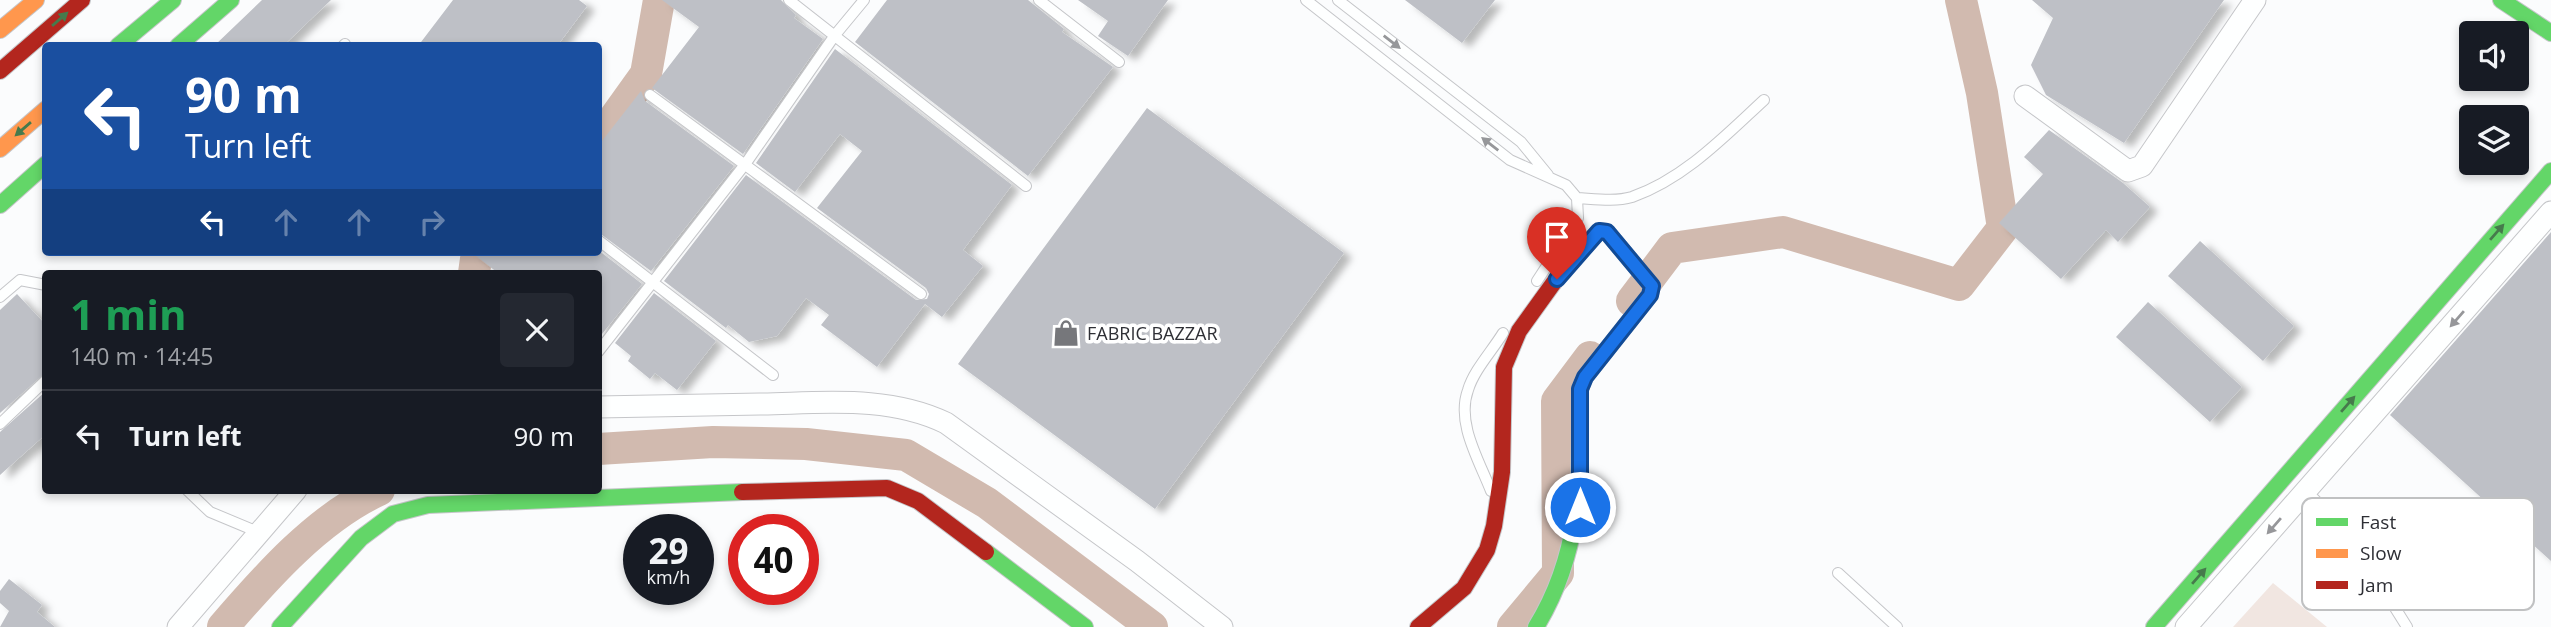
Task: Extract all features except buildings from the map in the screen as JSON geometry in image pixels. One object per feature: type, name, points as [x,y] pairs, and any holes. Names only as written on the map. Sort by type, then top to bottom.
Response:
[{"type":"main road","points":[[0,30],[36,0]]},
{"type":"main road","points":[[0,71],[82,0]]},
{"type":"main road","points":[[129,42],[173,0]]},
{"type":"main road","points":[[183,42],[231,0]]},
{"type":"main road","points":[[2501,0],[2551,33]]},
{"type":"main road","points":[[0,149],[42,112]]},
{"type":"main road","points":[[0,205],[42,168]]},
{"type":"main road","points":[[2154,627],[2551,171]]},
{"type":"main road","points":[[1418,627],[1462,590],[1476,572],[1499,509],[1504,367],[1511,345],[1522,323],[1592,236],[1599,231],[1607,232],[1652,286],[1650,295],[1585,377],[1580,389],[1580,507],[1575,537],[1548,611],[1536,627]]},
{"type":"main road","points":[[284,626],[361,538],[393,514],[428,505],[847,487],[887,488],[918,500],[1085,627]]},
{"type":"street","points":[[2025,96],[2128,171],[2142,166],[2255,0]]},
{"type":"street","points":[[2186,627],[2551,212]]},
{"type":"street","points":[[602,407],[847,402],[892,405],[922,411],[946,423],[1222,627]]},
{"type":"street","points":[[178,627],[292,494]]},
{"type":"lane","points":[[789,0],[1026,186]]},
{"type":"lane","points":[[602,347],[746,163],[835,35],[864,0]]},
{"type":"lane","points":[[1040,0],[1119,62]]},
{"type":"lane","points":[[1306,0],[1510,160],[1566,185],[1577,198],[1578,218],[1534,286]]},
{"type":"lane","points":[[1338,0],[1521,142],[1550,177]]},
{"type":"lane","points":[[650,95],[746,163],[921,295]]},
{"type":"lane","points":[[1577,198],[1625,198],[1671,178],[1704,155],[1764,100]]},
{"type":"lane","points":[[602,243],[773,376]]},
{"type":"lane","points":[[0,296],[20,280],[42,284]]},
{"type":"lane","points":[[1499,509],[1467,430],[1464,412],[1468,389],[1519,309]]},
{"type":"lane","points":[[0,424],[42,384]]},
{"type":"lane","points":[[2306,491],[2313,498]]},
{"type":"lane","points":[[191,494],[210,512],[258,532]]},
{"type":"lane","points":[[1838,573],[1897,627]]},
{"type":"lane","points":[[2396,610],[2407,627]]},
{"type":"shaded area","points":[[2273,583],[2302,607],[2302,610],[2306,610],[2327,627],[2233,627]]},
{"type":"waterway","points":[[602,135],[646,74],[659,0]]},
{"type":"waterway","points":[[1632,301],[1672,248],[1783,232],[1959,285],[2003,228],[1982,93],[1961,0]]},
{"type":"waterway","points":[[474,270],[476,256]]},
{"type":"waterway","points":[[1513,627],[1558,573],[1557,401],[1590,357]]},
{"type":"waterway","points":[[602,449],[713,442],[806,444],[906,455],[987,503],[1152,627]]},
{"type":"waterway","points":[[223,627],[275,569],[314,532],[372,494]]},
{"type":"traffic: fast","points":[[123,42],[173,0]]},
{"type":"traffic: fast","points":[[183,42],[231,0]]},
{"type":"traffic: fast","points":[[2501,0],[2551,33]]},
{"type":"traffic: fast","points":[[0,205],[42,168]]},
{"type":"traffic: fast","points":[[2154,627],[2551,171]]},
{"type":"traffic: fast","points":[[1536,627],[1563,570],[1571,541],[1580,452],[1580,389],[1585,377],[1650,295],[1652,286],[1607,232],[1599,231],[1560,274]]},
{"type":"traffic: fast","points":[[280,627],[361,538],[393,514],[428,505],[742,492]]},
{"type":"traffic: fast","points":[[986,552],[1085,627]]},
{"type":"traffic: slow","points":[[0,30],[36,0]]},
{"type":"traffic: slow","points":[[0,149],[42,112]]},
{"type":"traffic: jam","points":[[0,71],[82,0]]},
{"type":"traffic: jam","points":[[1418,627],[1464,588],[1487,550],[1494,526],[1502,472],[1504,367],[1519,331],[1560,274]]},
{"type":"traffic: jam","points":[[742,492],[887,488],[918,501],[986,552]]},
{"type":"place","name":"FABRIC BAZZAR","points":[[1066,333]]},
{"type":"route","points":[[1557,279],[1599,231],[1607,232],[1652,286],[1650,295],[1585,377],[1580,389],[1580,507]]}]
